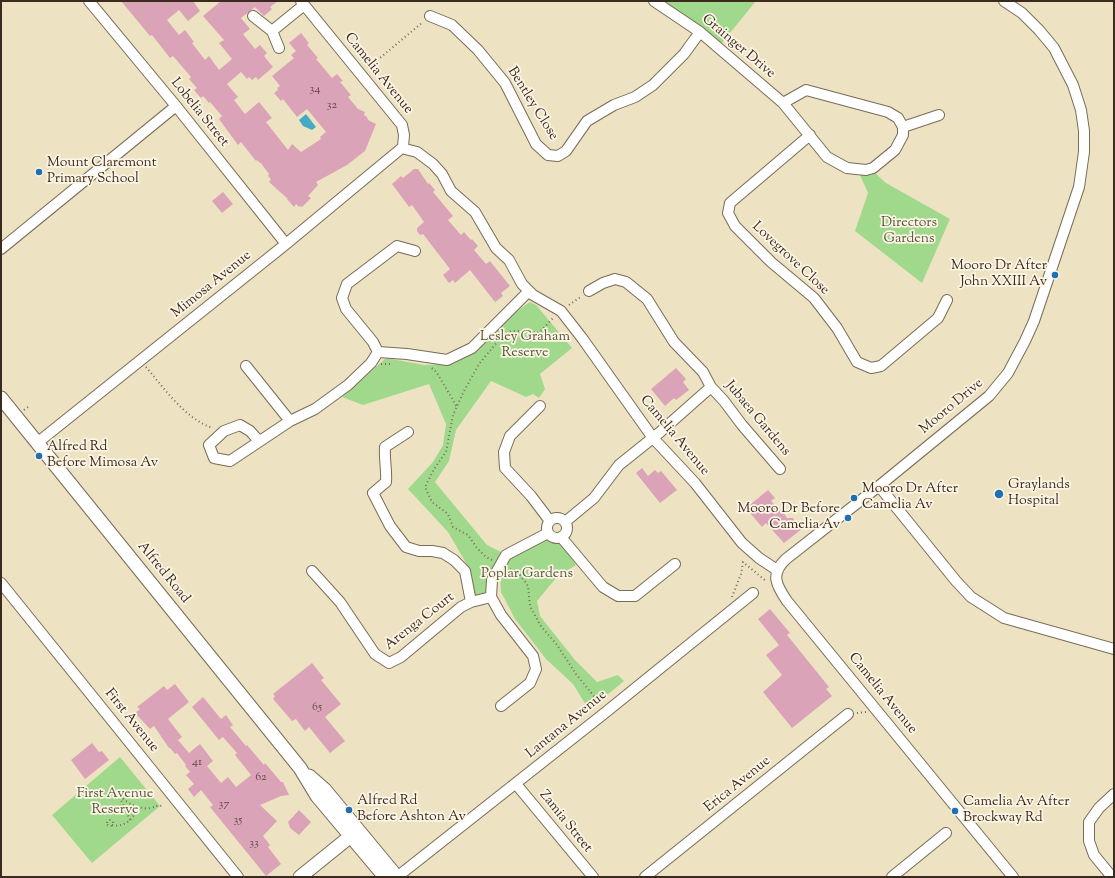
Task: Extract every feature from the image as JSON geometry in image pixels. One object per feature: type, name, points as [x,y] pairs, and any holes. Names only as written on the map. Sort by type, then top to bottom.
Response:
[{"type":"main road","name":"Alfred Road","points":[[1,398],[300,768],[326,790],[385,877]]},
{"type":"main road","name":"Alfred Road","points":[[355,833],[397,877]]},
{"type":"main road","points":[[300,877],[355,833]]},
{"type":"street","name":"Lobelia Street","points":[[89,1],[176,106],[286,244]]},
{"type":"street","name":"Grainger Drive","points":[[654,1],[700,32],[783,103],[828,157],[847,168],[866,170],[873,168],[895,150],[903,135],[903,127]]},
{"type":"street","name":"Mooro Drive","points":[[777,570],[780,564],[786,559],[879,486],[989,396],[1008,373],[1034,321],[1079,187],[1084,152],[1084,131],[1081,110],[1073,85],[1054,48],[1022,13],[1004,1]]},
{"type":"street","points":[[272,31],[303,3]]},
{"type":"street","name":"Camelia Avenue","points":[[303,3],[402,125],[404,135],[403,147],[405,149],[417,152],[433,164],[442,174],[451,191],[475,212],[496,248],[509,260],[522,284],[533,295],[561,311],[653,438],[695,483],[742,543],[759,558],[777,570],[776,580],[778,588],[787,601],[1013,877]]},
{"type":"street","points":[[253,16],[272,31],[279,48]]},
{"type":"street","name":"Bentley Close","points":[[430,16],[452,26],[478,50],[505,83],[536,144],[548,155],[558,156],[566,151],[587,121],[614,105],[635,97],[653,85],[684,54],[700,32]]},
{"type":"street","points":[[783,103],[806,90],[888,112],[898,118],[903,127],[939,115]]},
{"type":"street","points":[[1,249],[176,106]]},
{"type":"street","name":"Lovegrove Close","points":[[810,135],[730,203],[728,212],[735,226],[771,262],[814,298],[837,328],[857,362],[872,368],[881,366],[938,318],[947,300]]},
{"type":"street","name":"Mimosa Avenue","points":[[37,443],[286,244],[403,147]]},
{"type":"street","points":[[378,352],[373,342],[346,309],[342,298],[347,284],[397,246],[415,251]]},
{"type":"street","name":"Jubaea Gardens","points":[[589,291],[614,279],[626,282],[648,299],[674,342],[703,372],[711,387],[780,469]]},
{"type":"street","points":[[378,352],[408,354],[447,360],[472,348],[529,291]]},
{"type":"street","points":[[259,441],[250,431],[240,425],[224,431],[209,445],[214,458],[230,461],[290,421],[315,409],[348,385],[371,363],[378,352]]},
{"type":"street","points":[[246,366],[290,421]]},
{"type":"street","name":"Jubaea Gardens","points":[[565,522],[594,498],[619,465],[653,438],[711,387]]},
{"type":"street","points":[[540,406],[510,436],[504,452],[505,468],[532,496],[550,521]]},
{"type":"street","points":[[408,432],[386,447],[384,456],[387,469],[386,482],[373,493],[390,526],[406,547],[419,551],[443,553],[454,560],[465,571],[470,602]]},
{"type":"street","points":[[879,486],[956,581],[971,597],[1004,618],[1114,649]]},
{"type":"street","points":[[556,518],[563,520],[567,529],[564,535],[561,537],[554,537],[548,533],[547,526],[550,521],[556,518]]},
{"type":"street","points":[[501,706],[530,682],[536,668],[533,656],[501,615],[491,597],[492,580],[506,555],[548,533]]},
{"type":"street","points":[[561,537],[603,587],[618,596],[635,596],[675,564]]},
{"type":"street","name":"Arenga Court","points":[[312,571],[340,602],[375,654],[389,663],[401,657],[461,607],[470,602],[491,597]]},
{"type":"street","name":"First Avenue","points":[[1,583],[238,877]]},
{"type":"street","name":"Lantana Avenue","points":[[397,877],[516,784],[753,593]]},
{"type":"street","name":"Erica Avenue","points":[[645,877],[848,714]]},
{"type":"street","name":"Zamia Street","points":[[516,784],[593,877]]},
{"type":"street","points":[[1112,877],[1094,855],[1089,841],[1089,822],[1099,808],[1114,794]]},
{"type":"street","points":[[892,877],[946,833]]},
{"type":"path","points":[[360,75],[430,16]]},
{"type":"path","points":[[589,291],[565,307],[547,323],[539,333],[517,331],[503,335],[479,364],[453,415],[446,452],[434,469],[425,487],[432,502],[448,514],[453,527],[468,535],[477,548],[486,557],[518,572],[528,586],[530,606],[540,625],[557,645],[576,674],[606,712]]},
{"type":"path","points":[[140,360],[166,391],[188,413],[204,425],[224,431]]},
{"type":"path","points":[[371,363],[394,364]]},
{"type":"path","points":[[429,366],[438,373],[457,407]]},
{"type":"path","points":[[724,617],[741,574],[743,562],[770,584],[777,570]]},
{"type":"path","points":[[848,714],[871,711]]},
{"type":"path","points":[[130,820],[121,800],[123,799],[138,807],[150,808],[155,805],[162,806]]},
{"type":"path","points":[[112,824],[120,826],[124,825],[137,811],[138,807]]},
{"type":"green space","points":[[665,1],[756,1],[721,44]]},
{"type":"green space","name":"Directors Gardens","points":[[875,173],[886,183],[950,219],[922,283],[855,231],[868,193],[860,175]]},
{"type":"green space","name":"Lesley Graham Reserve","points":[[530,302],[536,305],[572,348],[540,374],[545,389],[539,398],[533,394],[526,397],[491,381],[456,430],[449,461],[435,482],[487,545],[501,552],[489,575],[488,593],[474,596],[470,570],[448,532],[408,489],[433,462],[443,445],[446,424],[429,384],[363,405],[342,397],[386,358],[424,365],[453,364],[472,354],[510,316]]},
{"type":"green space","name":"Poplar Gardens","points":[[544,535],[560,541],[576,565],[556,578],[537,601],[540,616],[575,660],[597,682],[618,675],[624,681],[589,710],[573,684],[546,659],[515,619],[501,592],[500,576],[509,557]]},
{"type":"green space","name":"First Avenue Reserve","points":[[120,757],[160,806],[92,863],[52,815]]},
{"type":"water","points":[[306,114],[316,127],[312,130],[303,126],[299,120]]},
{"type":"building","points":[[121,1],[193,1],[200,11],[188,21],[179,10],[167,20],[179,35],[185,30],[194,42],[192,43],[205,60],[209,56],[219,70],[232,59],[219,43],[224,40],[203,16],[221,1],[278,1],[270,7],[272,9],[264,16],[255,7],[241,18],[250,29],[243,34],[255,49],[260,45],[267,53],[264,56],[273,67],[258,80],[256,77],[252,80],[249,77],[247,79],[241,72],[227,84],[238,97],[234,100],[245,114],[259,102],[272,118],[266,122],[288,150],[292,144],[301,152],[321,139],[320,137],[326,132],[307,109],[297,117],[283,99],[281,101],[274,93],[280,86],[272,76],[294,58],[291,55],[296,51],[289,43],[301,33],[309,43],[307,45],[318,58],[316,59],[332,78],[337,74],[343,81],[340,82],[351,95],[348,97],[358,109],[365,112],[364,115],[368,120],[376,124],[365,151],[347,165],[316,182],[318,185],[308,196],[311,198],[302,207],[299,207],[296,204],[294,207],[288,199],[269,182],[271,179],[268,176],[269,174],[260,162],[257,160],[256,161],[241,142],[238,145],[219,119],[222,116],[210,102],[209,103],[203,96],[201,98],[194,90],[197,88],[189,79],[191,77],[173,56],[170,58],[152,35],[150,36]]},
{"type":"building","points":[[414,169],[418,169],[428,184],[429,183],[435,190],[433,192],[453,216],[448,220],[461,235],[464,232],[471,240],[472,239],[478,246],[474,250],[486,264],[490,261],[510,286],[501,293],[503,296],[495,302],[470,270],[455,283],[453,280],[449,283],[443,275],[450,269],[423,234],[420,235],[417,231],[417,228],[424,222],[412,205],[409,207],[392,184],[401,176],[403,178]]},
{"type":"building","points":[[223,192],[233,204],[222,213],[212,201]]},
{"type":"building","points":[[676,368],[686,379],[683,382],[689,390],[676,400],[674,398],[665,406],[651,389]]},
{"type":"building","points":[[642,468],[648,476],[655,470],[658,473],[661,471],[677,490],[660,503],[636,473]]},
{"type":"building","points":[[768,490],[775,498],[771,501],[782,513],[783,512],[787,518],[793,518],[796,523],[798,521],[803,528],[784,543],[766,523],[762,527],[746,508]]},
{"type":"building","points":[[770,609],[790,633],[787,635],[829,687],[826,689],[832,696],[792,728],[763,692],[782,675],[766,655],[779,645],[758,619]]},
{"type":"building","points":[[312,663],[324,678],[321,680],[341,704],[325,717],[345,741],[330,753],[309,727],[305,731],[296,719],[292,721],[273,699],[275,696],[273,694]]},
{"type":"building","points":[[175,684],[189,702],[168,719],[182,737],[178,740],[189,753],[200,744],[213,761],[207,766],[221,783],[228,777],[236,787],[251,775],[235,755],[237,753],[223,737],[219,740],[192,707],[203,697],[221,719],[226,715],[233,725],[230,727],[246,746],[247,745],[264,765],[265,763],[281,782],[283,782],[289,795],[281,796],[260,805],[277,821],[263,836],[270,845],[268,847],[281,864],[266,876],[210,807],[213,805],[201,790],[194,797],[188,789],[194,784],[186,775],[190,772],[177,753],[175,754],[169,748],[154,726],[150,729],[135,713],[140,709],[137,707],[164,686],[167,690]]},
{"type":"building","points":[[92,743],[99,752],[102,751],[109,760],[85,779],[71,760]]},
{"type":"building","points":[[299,810],[311,822],[299,835],[290,828],[288,822]]},
{"type":"place","name":"Mount Claremont Primary School","points":[[39,172]]},
{"type":"place","name":"Mooro Dr After John XXIII Av","points":[[1055,275]]},
{"type":"place","name":"Alfred Rd Before Mimosa Av","points":[[39,456]]},
{"type":"place","name":"Graylands Hospital","points":[[999,494]]},
{"type":"place","name":"Mooro Dr After Camelia Av","points":[[854,498]]},
{"type":"place","name":"Mooro Dr Before Camelia Av","points":[[848,518]]},
{"type":"place","name":"Alfred Rd Before Ashton Av","points":[[349,810]]},
{"type":"place","name":"Camelia Av After Brockway Rd","points":[[955,811]]}]
